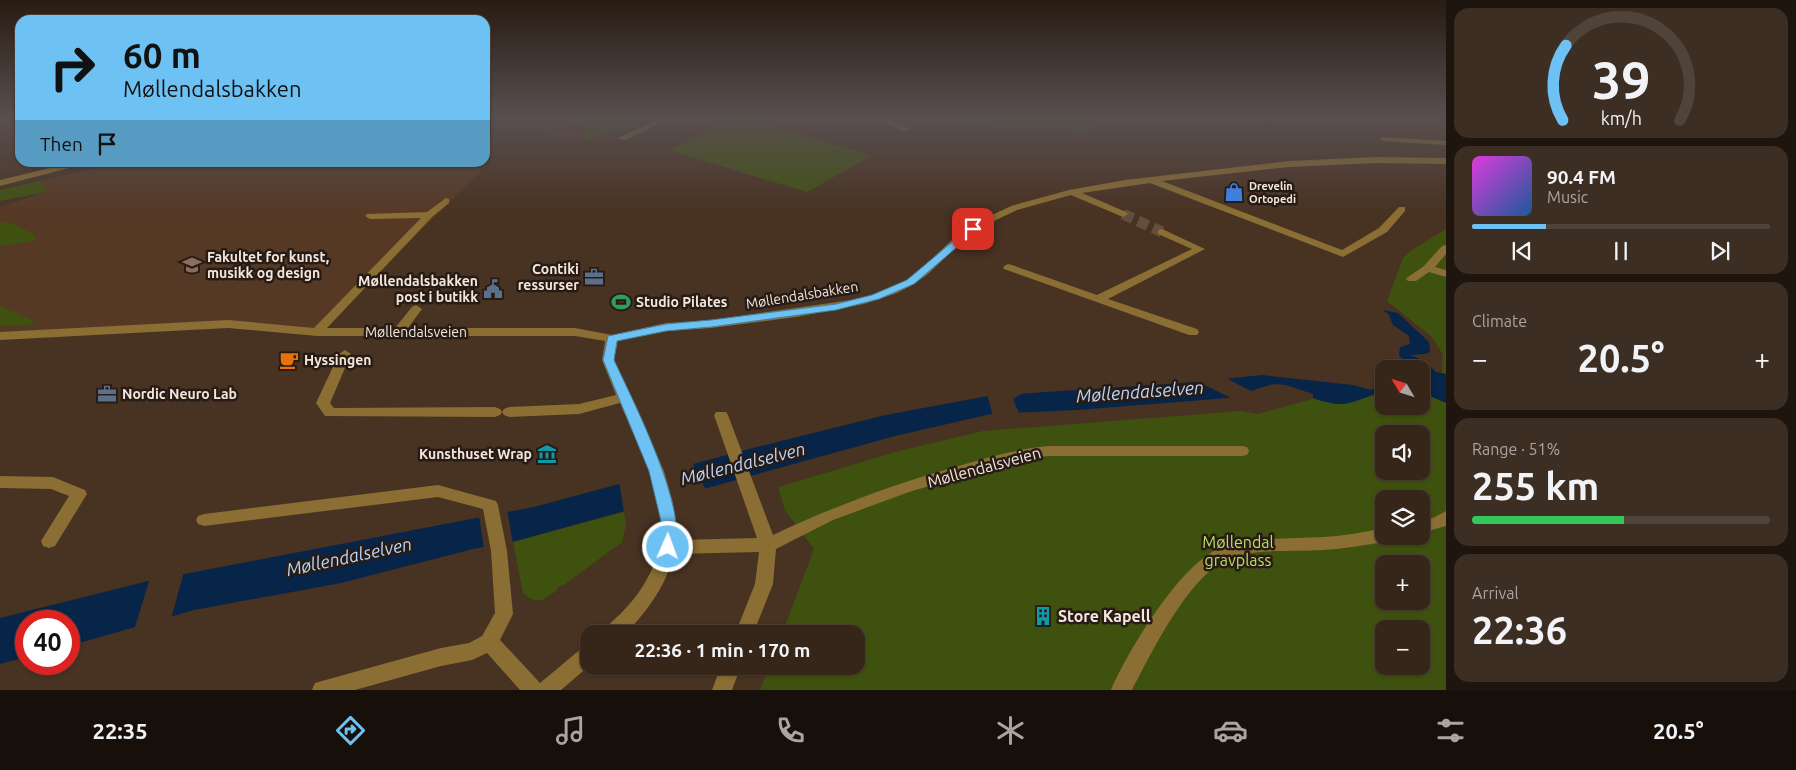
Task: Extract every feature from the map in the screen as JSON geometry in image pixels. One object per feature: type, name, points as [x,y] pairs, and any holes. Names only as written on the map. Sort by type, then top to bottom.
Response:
[{"type":"street","name":"Møllendalsbakken","points":[[612,339],[666,327],[771,316],[860,302],[893,291],[924,272],[973,229],[1000,214],[1035,201],[1072,192],[1151,180],[1289,164],[1376,160],[1446,161]]},
{"type":"street","points":[[0,183],[67,167]]},
{"type":"street","points":[[1151,180],[1343,254],[1383,230],[1402,209]]},
{"type":"street","points":[[1072,192],[1123,214]]},
{"type":"street","points":[[317,332],[429,215],[446,201]]},
{"type":"street","points":[[370,216],[429,215]]},
{"type":"street","points":[[1098,299],[1200,249],[1162,232]]},
{"type":"street","points":[[1412,279],[1428,268],[1446,248]]},
{"type":"street","points":[[1008,266],[1192,332]]},
{"type":"street","points":[[1428,268],[1446,274]]},
{"type":"street","points":[[399,332],[416,308]]},
{"type":"street","name":"Møllendalsveien","points":[[0,336],[228,324],[317,332],[575,332],[612,339]]},
{"type":"street","points":[[612,339],[608,360],[656,471],[669,521],[668,547],[663,564],[650,588],[631,616],[622,625]]},
{"type":"street","points":[[346,354],[324,403],[330,413],[495,412]]},
{"type":"street","points":[[509,412],[579,409],[625,397]]},
{"type":"street","points":[[721,414],[768,545],[764,584],[748,625]]},
{"type":"street","name":"Møllendalsveien","points":[[668,547],[768,545],[827,516],[897,491],[1020,454],[1048,451],[1130,449],[1242,451]]},
{"type":"street","points":[[0,482],[53,483],[79,494],[49,541]]},
{"type":"street","points":[[204,520],[438,491],[490,505],[499,551],[504,614],[489,642],[472,651],[441,657],[322,690]]},
{"type":"street","points":[[1430,524],[1446,517]]},
{"type":"street","points":[[1121,690],[1176,599],[1204,566],[1224,553],[1265,546],[1334,543],[1375,536]]},
{"type":"street","points":[[489,642],[533,690]]},
{"type":"street","points":[[546,690],[580,662]]},
{"type":"street","points":[[722,690],[728,675]]},
{"type":"shaded area","name":"Fakultet for kunst, musikk og design","points":[[100,167],[472,167],[483,170],[317,332],[228,324],[0,336],[0,207],[46,192],[40,181]]},
{"type":"green space","points":[[849,149],[871,156],[807,192],[668,150]]},
{"type":"green space","points":[[40,181],[46,192],[0,201],[0,190]]},
{"type":"green space","points":[[9,222],[35,235],[35,241],[0,246],[0,223]]},
{"type":"green space","name":"Møllendal gravplass","points":[[1446,229],[1446,690],[760,690],[766,675],[865,675],[865,625],[785,625],[814,549],[785,510],[778,487],[899,451],[983,431],[1241,411],[1258,414],[1337,392],[1375,393],[1375,415],[1430,415],[1430,379],[1442,372],[1443,355],[1432,337],[1387,301],[1403,258],[1412,250]]},
{"type":"green space","points":[[0,306],[35,321],[30,325],[0,325]]},
{"type":"green space","points":[[624,512],[626,525],[622,542],[564,585],[557,587],[556,591],[543,599],[536,600],[523,593],[513,542]]},
{"type":"water","points":[[1383,310],[1398,313],[1429,342],[1430,352],[1410,355],[1422,360],[1403,360],[1399,355],[1400,347],[1410,344],[1409,336],[1393,325],[1389,315]]},
{"type":"water","points":[[1430,366],[1436,372],[1446,374],[1446,403],[1430,396]]},
{"type":"water","name":"Møllendalselven","points":[[1262,375],[1353,385],[1372,390],[1375,386],[1375,395],[1350,403],[1334,404],[1313,398],[1313,394],[1286,385],[1273,384],[1228,398],[1077,410],[991,414],[895,436],[516,541],[473,549],[341,583],[194,610],[80,643],[80,610],[32,610],[148,581],[534,507],[745,450],[886,415],[988,396],[1197,382]]},
{"type":"water","points":[[15,614],[15,660],[0,664],[0,618]]},
{"type":"pier","points":[[1224,377],[1253,392],[1233,399],[1194,380]]},
{"type":"pier","points":[[1023,391],[1023,393],[1013,399],[1020,415],[993,416],[987,394]]},
{"type":"pier","points":[[692,462],[706,490],[624,512],[619,481]]},
{"type":"pier","points":[[507,509],[513,544],[484,550],[479,515]]},
{"type":"pier","points":[[184,572],[171,619],[134,630],[150,578]]},
{"type":"tunnel","points":[[1125,215],[1123,214],[1162,232]]},
{"type":"place","name":"Drevelin Ortopedi","points":[[1234,192]]},
{"type":"place","name":"Fakultet for kunst, musikk og design","points":[[192,265]]},
{"type":"place","name":"Contiki ressurser","points":[[594,277]]},
{"type":"place","name":"Møllendalsbakken post i butikk","points":[[493,289]]},
{"type":"place","name":"Studio Pilates","points":[[621,302]]},
{"type":"place","name":"Hyssingen","points":[[289,360]]},
{"type":"place","name":"Nordic Neuro Lab","points":[[107,394]]},
{"type":"place","name":"Kunsthuset Wrap","points":[[547,454]]},
{"type":"place","name":"Store Kapell","points":[[1043,616]]},
{"type":"route","points":[[668,547],[670,536],[669,521],[656,471],[608,360],[612,339],[666,327],[711,324],[796,313],[860,302],[893,291],[910,282],[973,229]]}]
